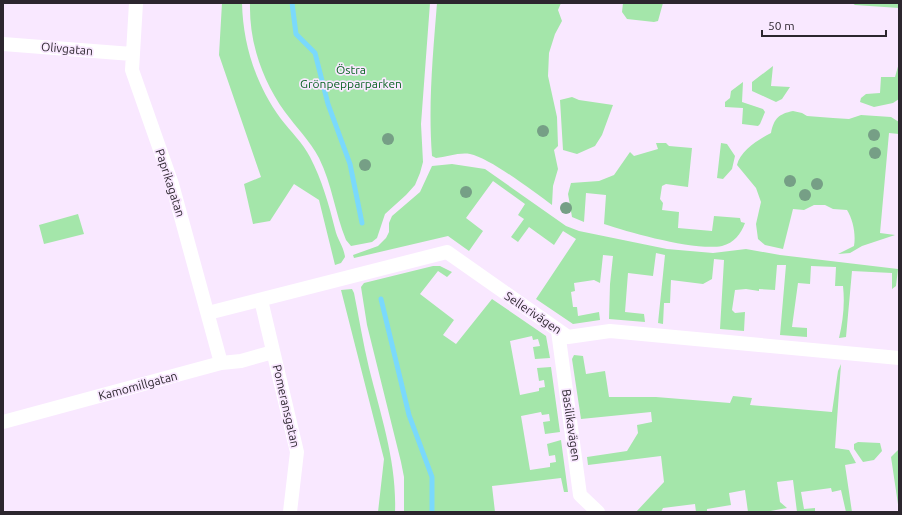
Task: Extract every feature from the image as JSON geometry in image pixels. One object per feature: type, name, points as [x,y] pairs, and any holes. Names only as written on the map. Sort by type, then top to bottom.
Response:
[{"type":"street","name":"Paprikagatan","points":[[136,3],[132,70],[172,184],[221,363]]},
{"type":"street","name":"Olivgatan","points":[[3,44],[132,54]]},
{"type":"street","name":"Sellerivägen","points":[[208,314],[447,252],[568,337],[610,331],[899,358]]},
{"type":"street","name":"Pomeransgatan","points":[[261,300],[297,452],[290,512]]},
{"type":"street","name":"Basilikavägen","points":[[558,331],[580,495],[598,512]]},
{"type":"street","name":"Kamomillgatan","points":[[3,422],[221,363],[241,362],[273,352]]},
{"type":"green space","points":[[222,3],[242,3],[245,34],[252,64],[264,92],[272,106],[310,157],[325,193],[336,233],[342,246],[345,257],[341,263],[335,265],[319,200],[294,184],[270,221],[253,224],[244,184],[261,177],[219,55]]},
{"type":"green space","name":"Östra Grönpepparparken","points":[[250,3],[430,3],[421,124],[423,162],[415,185],[385,214],[377,238],[372,242],[351,246],[346,240],[327,178],[319,158],[277,100],[258,60],[250,18]]},
{"type":"green space","points":[[437,3],[561,3],[558,10],[562,21],[555,34],[549,53],[548,76],[557,117],[558,146],[554,150],[558,169],[553,186],[552,205],[500,168],[479,157],[470,154],[457,154],[436,158],[432,156],[431,98]]},
{"type":"green space","points":[[623,3],[663,3],[658,21],[654,22],[627,19],[622,12]]},
{"type":"green space","points":[[852,3],[899,3],[899,8],[855,5]]},
{"type":"green space","points":[[899,63],[899,99],[893,103],[874,107],[860,102],[861,98],[866,94],[880,93],[881,77],[895,77]]},
{"type":"green space","points":[[773,66],[771,86],[790,87],[782,99],[776,102],[752,91],[752,82]]},
{"type":"green space","points":[[743,82],[742,102],[763,109],[765,112],[758,126],[742,124],[743,108],[725,107],[725,102],[730,98],[731,91]]},
{"type":"green space","points":[[572,97],[579,100],[613,105],[602,135],[595,146],[577,154],[563,150],[560,100]]},
{"type":"green space","points":[[793,111],[807,116],[849,119],[861,115],[891,117],[899,122],[899,134],[889,133],[880,233],[895,235],[862,246],[850,253],[838,254],[854,246],[854,232],[849,214],[847,210],[833,209],[825,205],[814,205],[804,210],[793,209],[783,249],[765,245],[758,239],[756,224],[761,202],[756,188],[737,165],[746,150],[771,133],[776,120],[781,115]]},
{"type":"green space","points":[[656,143],[666,143],[669,146],[692,148],[688,187],[666,184],[662,186],[660,199],[663,203],[662,210],[679,212],[678,228],[712,231],[714,216],[740,218],[741,222],[745,223],[739,234],[730,243],[722,246],[710,247],[680,244],[604,224],[606,195],[586,193],[584,222],[572,217],[568,194],[571,183],[599,181],[614,175],[630,152],[634,156],[658,149]]},
{"type":"green space","points":[[721,143],[727,144],[735,156],[732,169],[723,179],[717,178]]},
{"type":"green space","points":[[452,164],[485,169],[566,226],[579,231],[667,249],[713,253],[746,249],[780,255],[898,269],[896,286],[892,289],[892,273],[852,271],[846,337],[839,338],[842,325],[844,293],[843,286],[835,286],[836,267],[811,266],[810,284],[798,283],[792,327],[807,328],[807,337],[780,335],[786,265],[777,265],[775,290],[735,290],[732,310],[735,313],[745,312],[744,331],[720,329],[724,260],[714,259],[712,279],[703,284],[671,280],[670,303],[664,303],[663,324],[658,323],[665,255],[656,253],[653,276],[628,273],[625,312],[644,314],[645,322],[609,319],[610,284],[613,256],[603,255],[600,283],[594,280],[574,283],[575,291],[571,292],[573,307],[577,307],[578,316],[599,312],[600,320],[573,324],[536,299],[576,239],[563,231],[554,245],[529,227],[518,242],[511,237],[524,219],[518,215],[525,204],[493,181],[466,218],[483,231],[469,251],[448,236],[354,258],[353,255],[378,246],[386,238],[389,232],[389,223],[392,216],[420,192],[432,166]]},
{"type":"green space","points":[[78,214],[84,234],[44,244],[39,225]]},
{"type":"green space","points":[[433,266],[440,266],[452,272],[447,277],[438,271],[420,294],[454,320],[443,335],[456,344],[492,299],[546,336],[550,358],[535,359],[533,347],[540,346],[538,339],[533,340],[532,336],[510,341],[520,395],[539,391],[539,388],[545,387],[544,380],[539,381],[537,368],[551,367],[560,432],[545,434],[543,422],[550,421],[549,414],[542,415],[541,412],[521,416],[530,470],[550,467],[550,463],[556,462],[555,455],[549,456],[547,444],[561,440],[568,492],[564,492],[561,478],[492,486],[495,512],[404,512],[404,477],[367,325],[361,287],[364,283]]},
{"type":"green space","points":[[352,289],[391,458],[395,494],[395,512],[378,512],[384,459],[341,290]]},
{"type":"green space","points":[[574,355],[583,356],[586,374],[605,371],[609,397],[656,397],[730,403],[733,396],[752,398],[750,405],[832,412],[838,371],[841,364],[835,448],[849,450],[856,463],[845,465],[852,512],[846,512],[841,490],[832,492],[831,488],[801,492],[804,509],[815,508],[815,512],[797,512],[793,480],[777,482],[780,502],[787,508],[765,512],[748,512],[745,490],[729,493],[731,505],[707,509],[707,512],[696,512],[695,504],[663,508],[661,512],[636,512],[664,482],[661,456],[588,465],[587,457],[627,451],[638,433],[637,425],[652,422],[651,412],[581,419],[572,359]]},
{"type":"green space","points":[[858,442],[880,443],[882,451],[874,460],[863,462],[854,449],[854,444]]},
{"type":"green space","points":[[899,449],[899,511],[891,457]]},
{"type":"waterway","points":[[292,3],[296,34],[315,53],[328,104],[350,164],[362,223]]},
{"type":"waterway","points":[[381,299],[409,415],[432,477],[432,512]]}]
